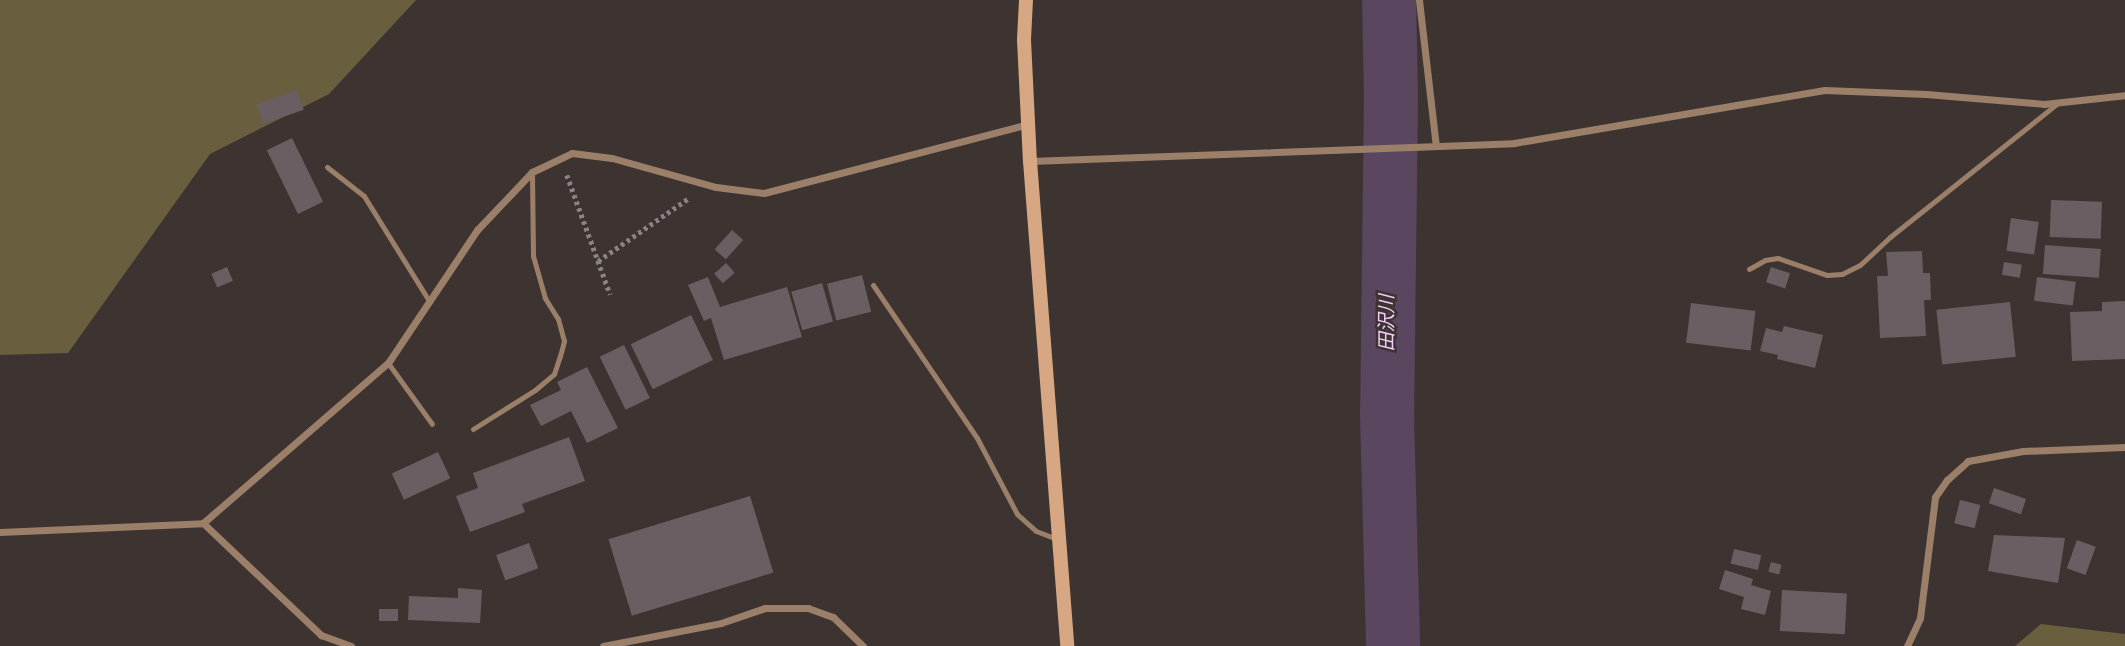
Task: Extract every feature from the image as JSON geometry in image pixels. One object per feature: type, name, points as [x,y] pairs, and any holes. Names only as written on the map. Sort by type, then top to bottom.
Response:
[{"type":"street","points":[[1026,0],[1030,162],[1066,646]]},
{"type":"street","points":[[1419,0],[1436,146]]},
{"type":"street","points":[[1030,162],[1514,143],[1825,90],[2058,103],[2125,95]]},
{"type":"street","points":[[0,532],[203,523],[388,363],[477,230],[532,172],[572,153],[612,158],[707,185],[764,192],[1028,124]]},
{"type":"street","points":[[1907,646],[1920,618],[1935,497],[1947,480],[1968,461],[2023,451],[2125,447]]},
{"type":"street","points":[[203,523],[321,635],[351,646]]},
{"type":"street","points":[[603,646],[721,623],[765,608],[808,608],[833,617],[863,646]]},
{"type":"lane","points":[[1749,269],[1765,260],[1778,258],[1827,275],[1842,274],[1860,265],[1890,236],[2058,103]]},
{"type":"lane","points":[[327,167],[364,196],[429,301]]},
{"type":"lane","points":[[473,429],[535,390],[554,374],[564,341],[545,298],[533,256],[532,172]]},
{"type":"lane","points":[[873,285],[977,438],[1017,514],[1036,531],[1059,540]]},
{"type":"lane","points":[[388,363],[432,424]]},
{"type":"path","points":[[561,158],[610,294]]},
{"type":"path","points":[[598,261],[707,185]]},
{"type":"shaded area","points":[[0,0],[416,0],[329,94],[210,154],[68,353],[0,355]]},
{"type":"shaded area","points":[[2041,624],[2125,634],[2125,646],[2015,646]]},
{"type":"building","points":[[297,90],[304,110],[263,124],[256,104]]},
{"type":"building","points":[[292,138],[323,202],[298,214],[267,150]]},
{"type":"building","points":[[2051,200],[2102,202],[2101,239],[2050,237]]},
{"type":"building","points":[[2011,218],[2039,222],[2034,255],[2006,251]]},
{"type":"building","points":[[732,230],[743,240],[726,259],[715,249]]},
{"type":"building","points":[[2045,245],[2101,249],[2099,278],[2043,274]]},
{"type":"building","points":[[1922,251],[1923,273],[1930,273],[1931,300],[1924,300],[1926,336],[1880,338],[1877,276],[1888,276],[1886,252]]},
{"type":"building","points":[[2004,262],[2022,265],[2020,278],[2002,275]]},
{"type":"building","points":[[726,263],[735,273],[723,283],[714,274]]},
{"type":"building","points":[[227,267],[233,281],[217,287],[211,274]]},
{"type":"building","points":[[1771,267],[1790,273],[1785,288],[1766,282]]},
{"type":"building","points":[[862,275],[871,312],[836,321],[827,284]]},
{"type":"building","points":[[708,277],[720,307],[787,287],[802,337],[724,360],[711,318],[704,321],[688,285]]},
{"type":"building","points":[[2037,277],[2076,282],[2073,306],[2034,301]]},
{"type":"building","points":[[822,283],[833,321],[802,330],[791,292]]},
{"type":"building","points":[[2125,301],[2125,359],[2072,361],[2070,312],[2102,311],[2102,302]]},
{"type":"building","points":[[2010,302],[2016,357],[1942,364],[1936,310]]},
{"type":"building","points":[[1691,303],[1756,311],[1751,351],[1686,343]]},
{"type":"building","points":[[691,315],[713,360],[653,389],[631,344]]},
{"type":"building","points":[[1784,326],[1823,335],[1815,368],[1777,359],[1778,355],[1760,351],[1766,328],[1782,332]]},
{"type":"building","points":[[624,345],[650,398],[626,410],[600,357]]},
{"type":"building","points":[[587,367],[618,428],[587,443],[571,411],[541,426],[530,405],[561,390],[557,382]]},
{"type":"building","points":[[569,437],[585,481],[522,504],[525,512],[470,532],[456,496],[478,488],[473,473]]},
{"type":"building","points":[[438,452],[450,478],[404,500],[392,474]]},
{"type":"building","points":[[1994,488],[2026,499],[2021,514],[1989,503]]},
{"type":"building","points":[[750,496],[773,573],[632,616],[608,539]]},
{"type":"building","points":[[1960,500],[1980,505],[1975,528],[1954,523]]},
{"type":"building","points":[[1994,535],[2065,538],[2058,583],[1988,571]]},
{"type":"building","points":[[2077,540],[2096,547],[2086,575],[2067,568]]},
{"type":"building","points":[[529,543],[538,568],[505,580],[496,555]]},
{"type":"building","points":[[1734,549],[1761,555],[1758,570],[1731,564]]},
{"type":"building","points":[[1771,562],[1782,565],[1779,575],[1768,572]]},
{"type":"building","points":[[1725,570],[1753,579],[1751,585],[1771,591],[1765,615],[1741,609],[1744,597],[1719,589]]},
{"type":"building","points":[[458,588],[482,590],[480,623],[408,620],[409,596],[458,598]]},
{"type":"building","points":[[1782,590],[1847,593],[1845,634],[1780,631]]},
{"type":"building","points":[[379,609],[398,609],[398,621],[379,621]]},
{"type":"waterway","name":"田沢川","points":[[1389,0],[1391,96],[1387,414],[1393,646]]}]
